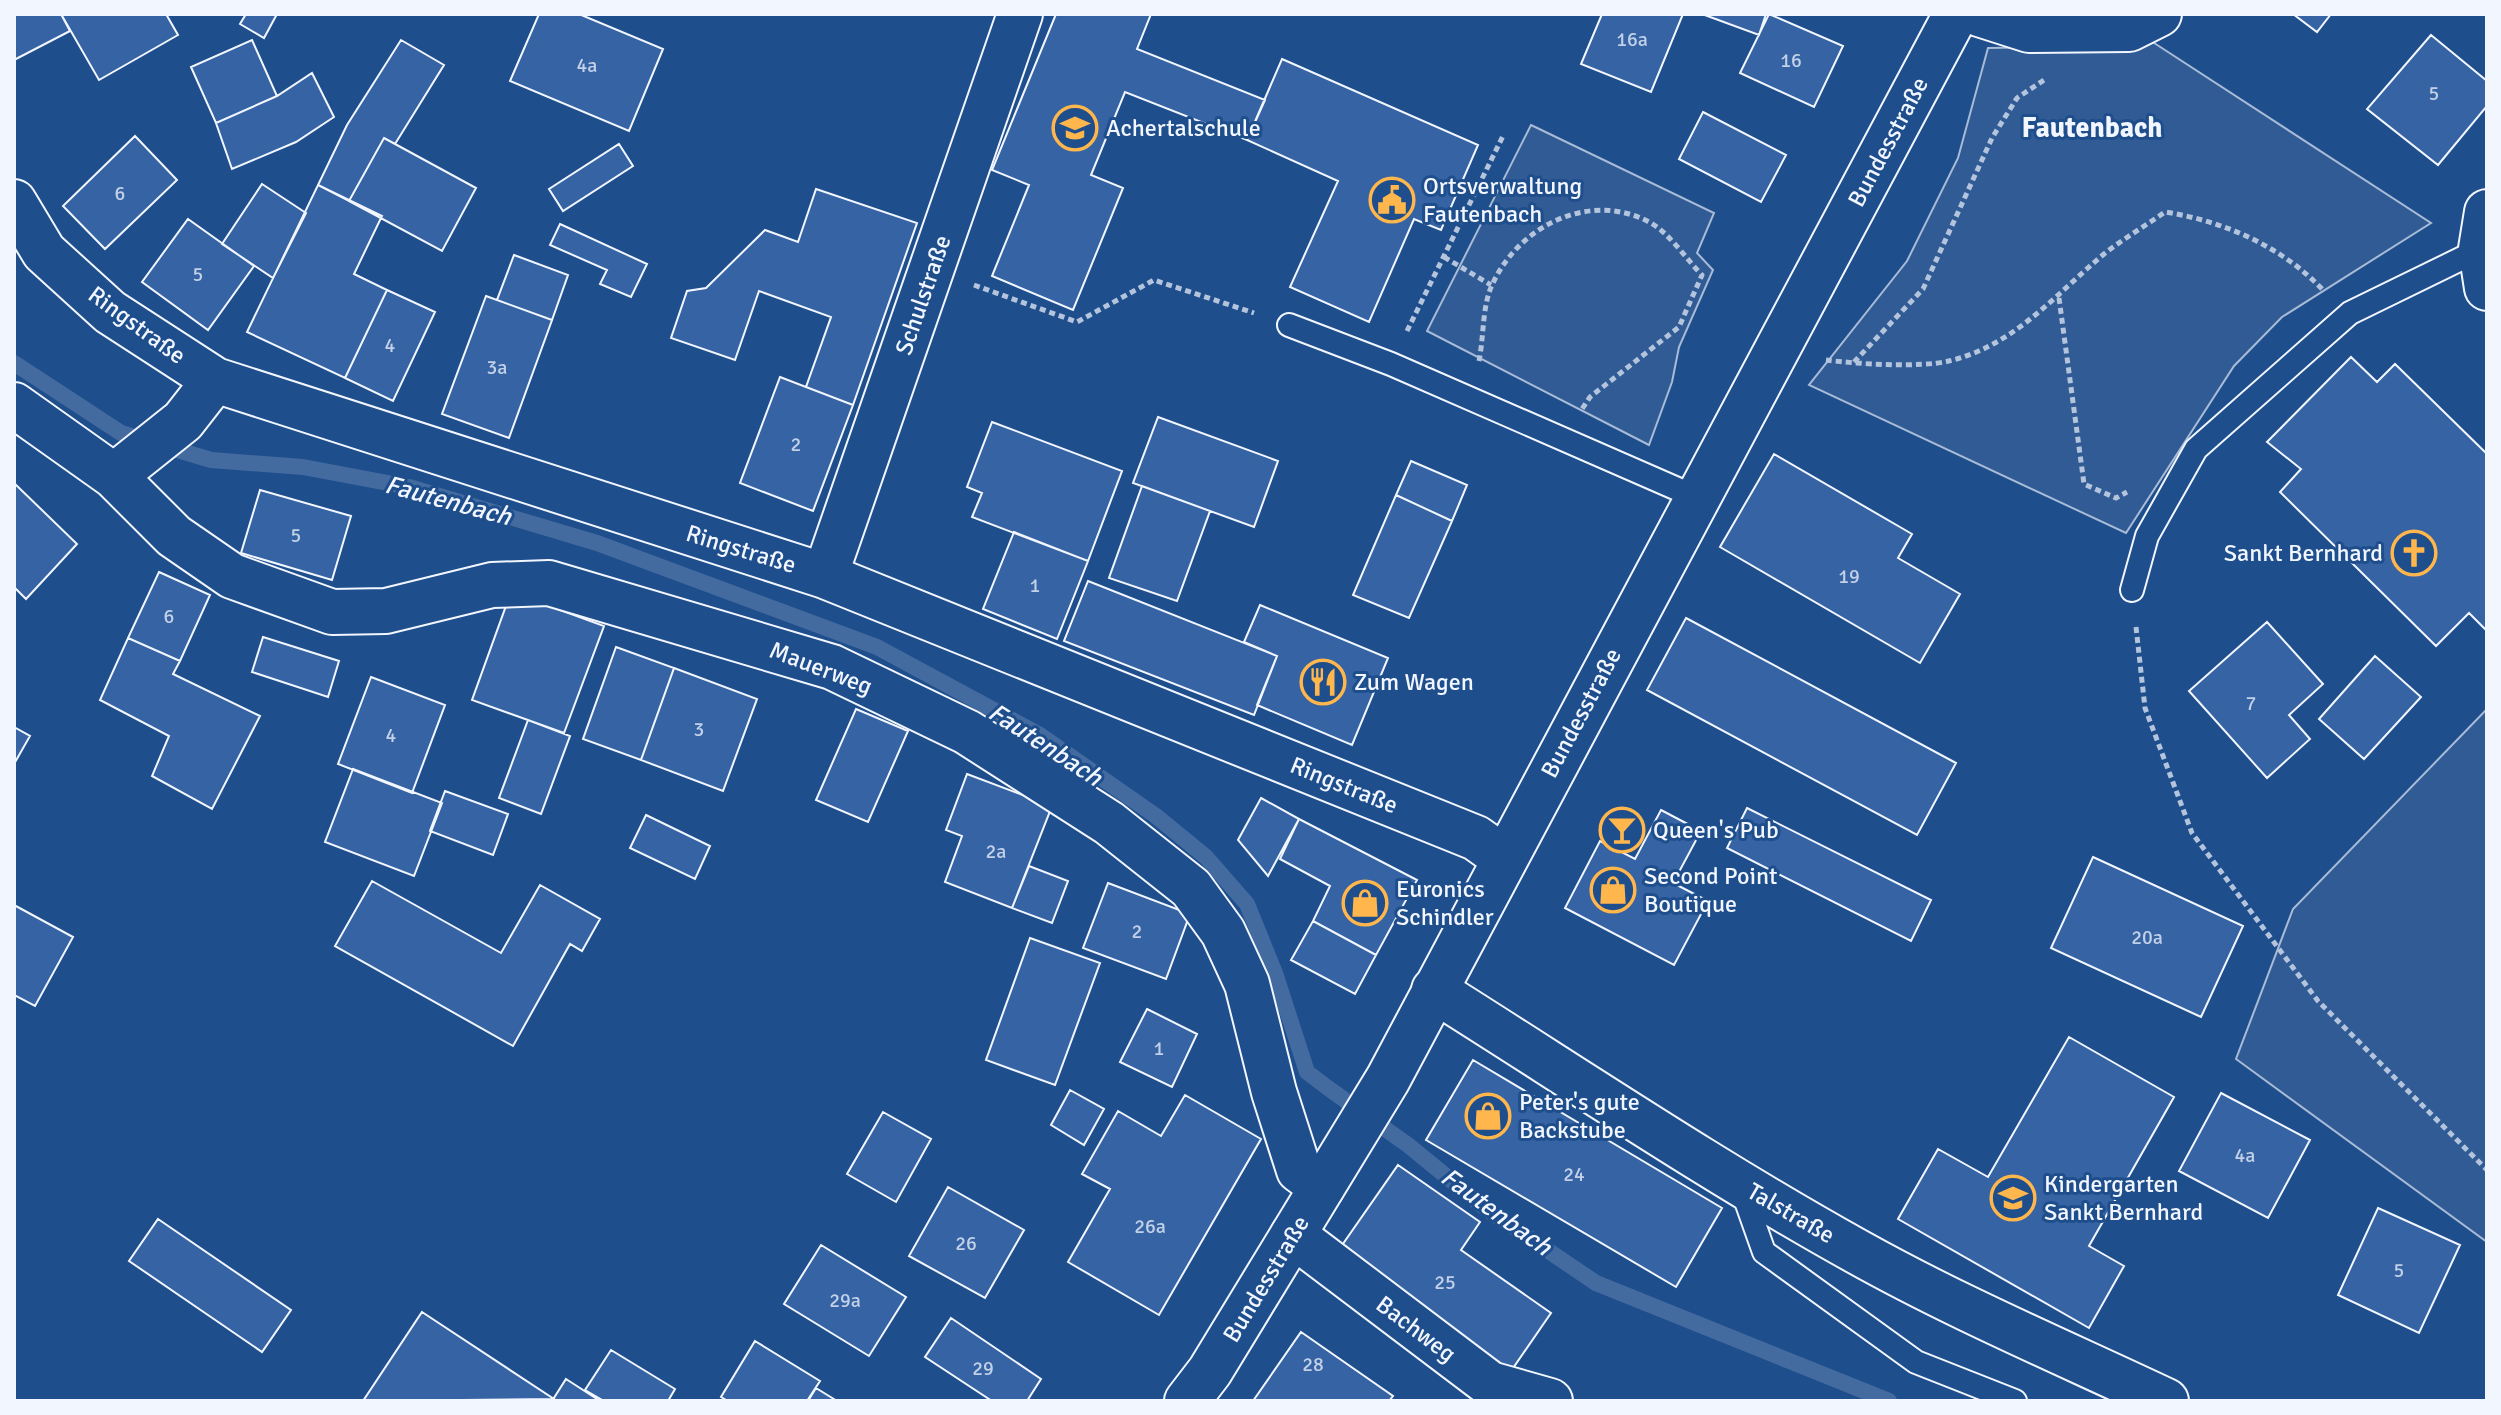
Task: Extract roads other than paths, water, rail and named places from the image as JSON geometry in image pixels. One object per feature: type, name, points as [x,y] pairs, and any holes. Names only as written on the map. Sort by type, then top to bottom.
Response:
[{"type":"street","name":"Schulstraße","points":[[825,576],[1020,14]]},
{"type":"street","name":"Bundesstraße","points":[[1187,1401],[1210,1371],[1388,1079],[1956,14]]},
{"type":"street","points":[[1979,14],[2029,30],[2129,29],[2159,14]]},
{"type":"street","name":"Ringstraße","points":[[14,202],[29,258],[215,380],[825,576],[1476,838],[1504,858]]},
{"type":"street","points":[[128,466],[183,421],[215,380]]},
{"type":"street","name":"Mauerweg","points":[[14,405],[128,466],[174,536],[232,576],[332,612],[386,611],[492,585],[549,583],[832,667],[967,732],[1109,823],[1191,888],[1223,932],[1247,984],[1274,1092],[1299,1170],[1322,1187]]},
{"type":"street","name":"Talstraße","points":[[1434,990],[1739,1182],[1856,1251],[1957,1305],[2166,1401]]},
{"type":"street","name":"Bachweg","points":[[1293,1235],[1490,1384],[1550,1401]]},
{"type":"lane","points":[[2132,590],[2147,536],[2196,449],[2350,313],[2485,250]]},
{"type":"lane","points":[[1289,325],[1391,364],[1698,498]]},
{"type":"lane","points":[[1739,1182],[1764,1252],[1916,1362],[2015,1401]]},
{"type":"waterway","name":"Fautenbach","points":[[14,363],[121,433],[211,460],[303,467],[409,487],[597,543],[877,647],[1040,735],[1156,816],[1206,857],[1247,904],[1275,973],[1307,1072],[1408,1145],[1485,1208],[1596,1283],[1889,1401]]},
{"type":"place","name":"Achertalschule","points":[[1075,128]]},
{"type":"place","name":"Ortsverwaltung Fautenbach","points":[[1392,200]]},
{"type":"place","name":"Sankt Bernhard","points":[[2414,553]]},
{"type":"place","name":"Zum Wagen","points":[[1323,682]]},
{"type":"place","name":"Queen's Pub","points":[[1622,830]]},
{"type":"place","name":"Second Point Boutique","points":[[1613,890]]},
{"type":"place","name":"Euronics Schindler","points":[[1365,903]]},
{"type":"place","name":"Peter's gute Backstube","points":[[1488,1116]]},
{"type":"place","name":"Kindergarten Sankt Bernhard","points":[[2013,1198]]},
{"type":"district","name":"Fautenbach","points":[[2092,128]]}]
